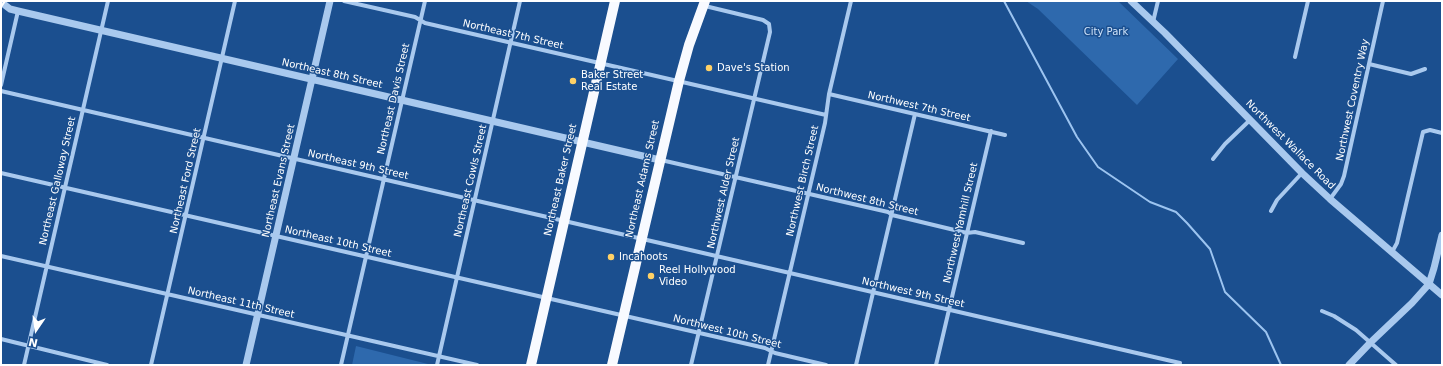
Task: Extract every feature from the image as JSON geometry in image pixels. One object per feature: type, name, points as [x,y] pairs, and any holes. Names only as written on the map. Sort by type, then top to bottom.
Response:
[{"type":"highway","name":"Northeast Baker Street","points":[[531,365],[615,1]]},
{"type":"highway","name":"Northeast Adams Street","points":[[612,365],[678,81],[704,3]]},
{"type":"street","name":"Northeast Galloway Street","points":[[24,365],[108,1]]},
{"type":"street","name":"Northeast Ford Street","points":[[151,365],[235,1]]},
{"type":"street","name":"Northeast Evans Street","points":[[246,365],[330,1]]},
{"type":"street","name":"Northeast 7th Street","points":[[344,1],[415,17],[425,23],[678,81]]},
{"type":"street","name":"Northeast Davis Street","points":[[341,365],[425,1]]},
{"type":"street","name":"Northeast Cowls Street","points":[[436,365],[520,1]]},
{"type":"street","name":"Northwest Birch Street","points":[[768,365],[809,193],[826,115],[829,94],[851,1]]},
{"type":"street","name":"Northwest Wallace Road","points":[[1131,1],[1302,173],[1330,199],[1442,295]]},
{"type":"street","points":[[1153,22],[1158,1]]},
{"type":"street","points":[[1295,57],[1308,1]]},
{"type":"street","name":"Northwest Coventry Way","points":[[1330,199],[1341,184],[1344,176],[1383,1]]},
{"type":"street","name":"Northeast 8th Street","points":[[1,2],[10,9],[18,12],[660,160]]},
{"type":"street","name":"Northwest Alder Street","points":[[692,365],[770,32],[769,24],[763,20],[704,3]]},
{"type":"street","points":[[1,85],[18,12]]},
{"type":"street","points":[[1369,64],[1411,74],[1425,69]]},
{"type":"street","points":[[678,81],[826,115]]},
{"type":"street","name":"Northeast 9th Street","points":[[1,91],[642,239]]},
{"type":"street","name":"Northwest 7th Street","points":[[829,94],[1005,134]]},
{"type":"street","points":[[856,365],[915,114]]},
{"type":"street","points":[[1213,159],[1225,144],[1250,120]]},
{"type":"street","points":[[1392,252],[1397,243],[1423,132],[1430,130],[1442,133]]},
{"type":"street","name":"Northwest Yamhill Street","points":[[936,365],[991,131]]},
{"type":"street","name":"Northwest 8th Street","points":[[660,160],[888,212],[892,215],[967,234],[975,232],[1024,243]]},
{"type":"street","name":"Northeast 10th Street","points":[[1,173],[624,316]]},
{"type":"street","points":[[1271,211],[1277,200],[1302,173]]},
{"type":"street","points":[[1349,365],[1370,342],[1412,303],[1429,284],[1442,235]]},
{"type":"street","name":"Northwest 9th Street","points":[[642,239],[1180,363]]},
{"type":"street","name":"Northeast 11th Street","points":[[1,256],[477,365]]},
{"type":"street","points":[[1322,311],[1344,322],[1396,365]]},
{"type":"street","name":"Northwest 10th Street","points":[[624,316],[765,348],[771,351],[826,365]]},
{"type":"street","points":[[1,339],[107,365]]},
{"type":"green space","name":"City Park","points":[[1026,1],[1118,1],[1178,59],[1137,105],[1038,9]]},
{"type":"green space","points":[[356,346],[428,364],[428,365],[352,365]]},
{"type":"waterway","points":[[1004,1],[1077,137],[1098,167],[1150,202],[1176,212],[1187,223],[1210,249],[1225,292],[1266,332],[1281,365]]},
{"type":"railway","points":[[1,7],[5,1]]},
{"type":"place","name":"Dave's Station","points":[[709,68]]},
{"type":"place","name":"Baker Street Real Estate","points":[[573,81]]},
{"type":"place","name":"Incahoots","points":[[611,257]]},
{"type":"place","name":"Reel Hollywood Video","points":[[651,276]]}]
